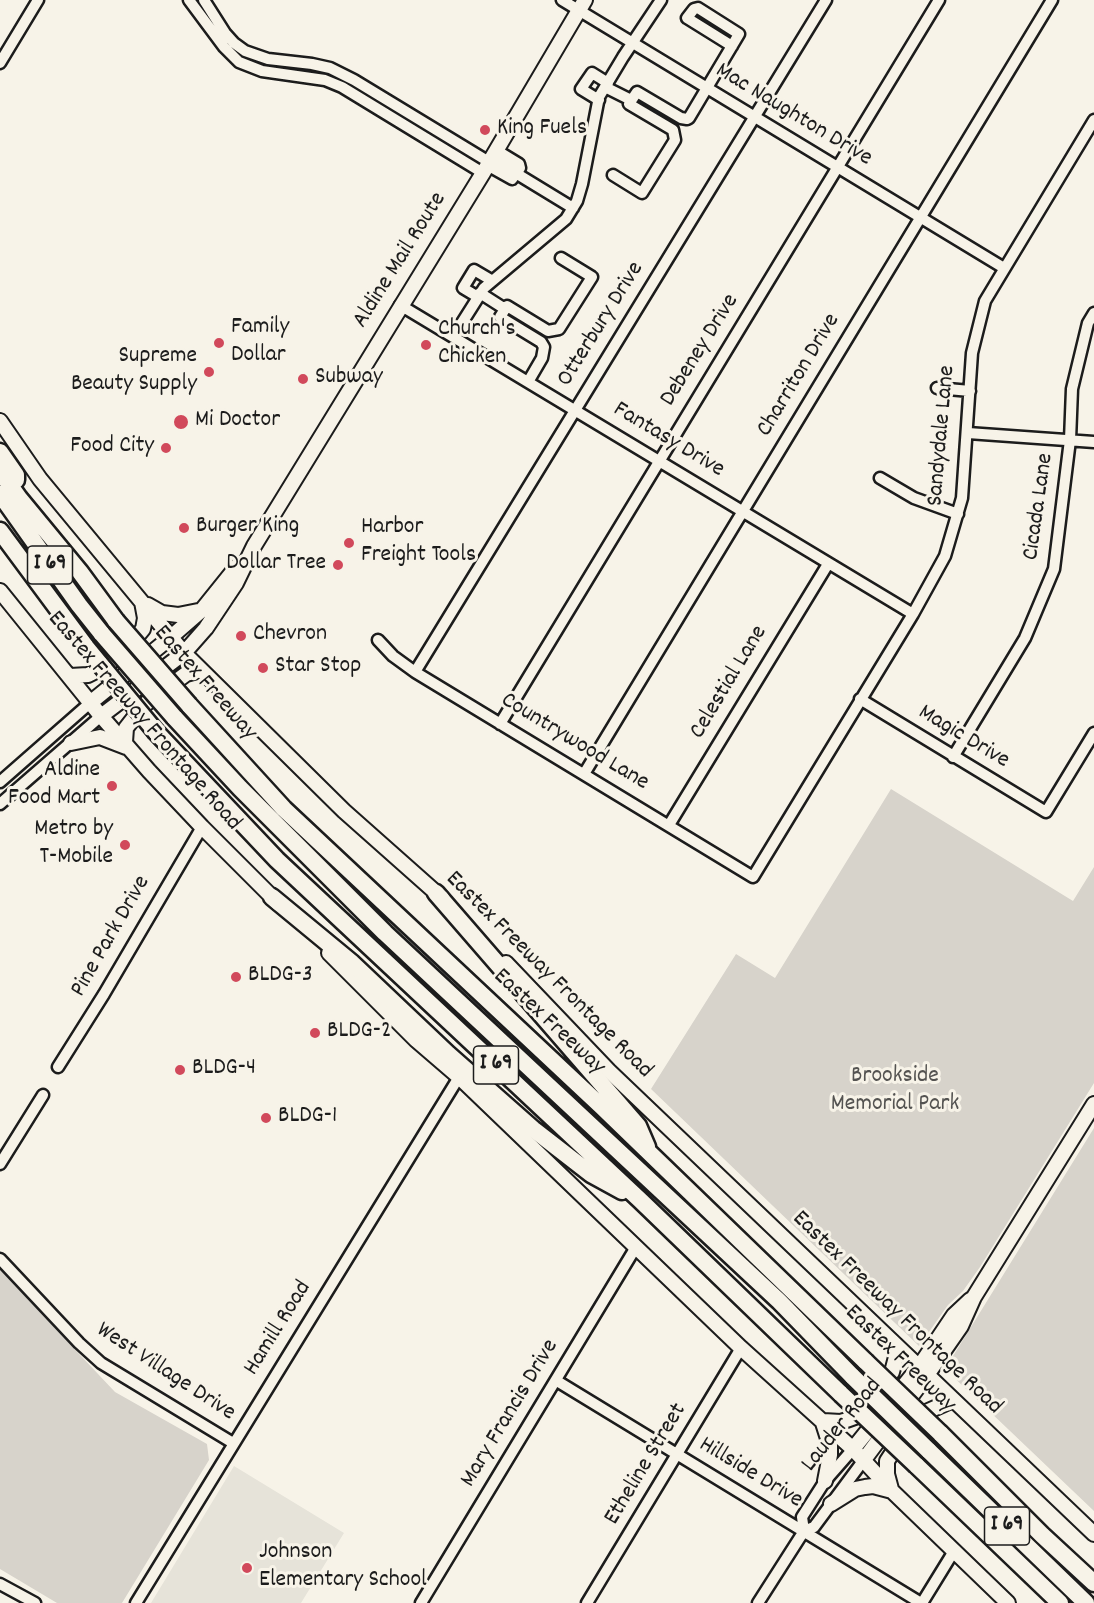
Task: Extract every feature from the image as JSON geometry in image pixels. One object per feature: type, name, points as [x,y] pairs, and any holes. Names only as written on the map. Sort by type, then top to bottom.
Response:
[{"type":"highway","points":[[0,452],[16,475],[19,498]]},
{"type":"highway","name":"Eastex Freeway","points":[[0,471],[116,621],[284,809],[650,1154],[1094,1583]]},
{"type":"highway","name":"I 69","points":[[0,494],[102,634],[240,788],[385,933],[762,1284],[853,1377],[1086,1603]]},
{"type":"highway","name":"I 69","points":[[0,531],[86,647],[156,732],[277,860],[640,1200],[1060,1603]]},
{"type":"highway","points":[[436,892],[638,1126],[650,1154]]},
{"type":"highway","points":[[272,897],[352,963],[448,1054],[533,1129],[591,1174],[640,1200]]},
{"type":"highway","points":[[1042,1535],[1094,1569]]},
{"type":"highway","points":[[1020,1563],[1037,1596],[1044,1603]]},
{"type":"main road","name":"Aldine Mail Route","points":[[100,716],[184,653],[206,628],[225,600],[254,546],[489,162],[582,5]]},
{"type":"main road","name":"Eastex Freeway Frontage Road","points":[[0,421],[40,479],[171,638],[236,707],[344,811],[436,892],[545,1002],[609,1071],[1094,1534]]},
{"type":"main road","name":"Aldine Mail Route","points":[[90,703],[202,610],[254,546]]},
{"type":"main road","name":"Eastex Freeway Frontage Road","points":[[0,591],[100,716],[202,828],[416,1040],[459,1077],[741,1348],[853,1449],[892,1491],[1008,1603]]},
{"type":"main road","points":[[141,600],[162,613],[178,615],[202,610]]},
{"type":"main road","points":[[70,676],[88,675],[106,666],[129,646],[142,629],[145,618],[141,600]]},
{"type":"main road","points":[[70,743],[100,737],[128,746],[126,728],[144,705],[186,674],[201,670]]},
{"type":"main road","name":"Lauder Road","points":[[863,1461],[923,1371],[954,1315],[974,1297],[1094,1104]]},
{"type":"main road","points":[[825,1481],[831,1455],[823,1421],[841,1422],[855,1417],[892,1372],[896,1358],[891,1340]]},
{"type":"main road","name":"Lauder Road","points":[[853,1449],[923,1371]]},
{"type":"main road","points":[[892,1491],[887,1474],[887,1461],[900,1441],[924,1413],[953,1400]]},
{"type":"main road","points":[[831,1504],[855,1489],[873,1486],[892,1491]]},
{"type":"street","points":[[0,63],[38,0]]},
{"type":"street","points":[[189,0],[224,47],[239,62],[262,72],[344,82]]},
{"type":"street","points":[[204,0],[234,43],[245,51],[268,59],[330,68],[344,82],[489,162],[512,179],[520,168],[519,164],[489,162]]},
{"type":"street","name":"Mac Naughton Drive","points":[[562,0],[582,5],[632,43],[1004,268]]},
{"type":"street","points":[[453,336],[491,280],[562,223],[573,208],[582,184],[599,100],[632,43],[661,0]]},
{"type":"street","name":"Otterbury Drive","points":[[415,672],[826,0]]},
{"type":"street","name":"Debeney Drive","points":[[500,724],[939,0]]},
{"type":"street","name":"Charriton Drive","points":[[584,774],[1052,0]]},
{"type":"street","points":[[674,130],[629,104],[637,92],[681,118],[689,118],[739,34],[699,4]]},
{"type":"street","points":[[239,62],[245,51]]},
{"type":"street","points":[[599,100],[581,89],[591,73],[632,100]]},
{"type":"street","points":[[613,174],[642,193],[675,140],[674,130],[681,118]]},
{"type":"street","name":"Sandydale Lane","points":[[753,877],[913,614],[945,556],[962,498],[972,353],[985,301],[1094,120]]},
{"type":"street","points":[[516,173],[573,208]]},
{"type":"street","points":[[528,382],[544,354],[544,347],[541,342],[500,317],[507,306],[548,331],[562,327],[592,277],[561,258]]},
{"type":"street","points":[[491,280],[474,270],[463,288],[505,309]]},
{"type":"street","name":"Fantasy Drive","points":[[400,305],[913,614]]},
{"type":"street","name":"Cicada Lane","points":[[953,757],[1025,638],[1054,569],[1070,440],[1072,389],[1088,323],[1094,314]]},
{"type":"street","points":[[541,342],[548,331]]},
{"type":"street","points":[[937,388],[970,392]]},
{"type":"street","points":[[968,433],[1094,442]]},
{"type":"street","points":[[880,478],[914,498],[958,514]]},
{"type":"street","name":"Celestial Lane","points":[[669,825],[828,564]]},
{"type":"street","name":"Countrywood Lane","points":[[378,640],[393,656],[415,672],[753,877]]},
{"type":"street","name":"Magic Drive","points":[[860,699],[1046,812],[1094,733]]},
{"type":"street","points":[[0,782],[90,703]]},
{"type":"street","points":[[0,804],[100,716]]},
{"type":"street","points":[[31,755],[42,768]]},
{"type":"street","name":"Pine Park Drive","points":[[58,1067],[202,828]]},
{"type":"street","name":"Hamill Road","points":[[136,1603],[459,1077]]},
{"type":"street","points":[[0,1164],[42,1095]]},
{"type":"street","name":"Mary Francis Drive","points":[[421,1603],[636,1247]]},
{"type":"street","name":"West Village Drive","points":[[0,1259],[79,1343],[101,1363],[234,1443]]},
{"type":"street","name":"Etheline Street","points":[[587,1603],[741,1348]]},
{"type":"street","name":"Hillside Drive","points":[[557,1381],[922,1603]]},
{"type":"street","name":"Lauder Road","points":[[804,1531],[802,1517],[825,1481],[853,1449]]},
{"type":"street","name":"Lauder Road","points":[[758,1603],[804,1531],[814,1527],[863,1461]]},
{"type":"street","points":[[922,1603],[954,1551]]},
{"type":"street","points":[[0,1584],[35,1603]]},
{"type":"shaded area","name":"Johnson Elementary School","points":[[234,1466],[344,1533],[301,1603],[151,1603]]},
{"type":"green space","name":"Brookside Memorial Park","points":[[891,789],[1073,901],[1094,867],[1094,1083],[980,1267],[963,1291],[948,1305],[919,1346],[651,1089],[736,954],[775,978]]},
{"type":"green space","points":[[1094,1128],[1094,1511],[945,1369]]},
{"type":"green space","points":[[0,1270],[115,1392],[207,1444],[209,1460],[122,1603],[57,1603],[0,1569]]},
{"type":"place","name":"King Fuels","points":[[485,130]]},
{"type":"place","name":"Family Dollar","points":[[219,343]]},
{"type":"place","name":"Church's Chicken","points":[[426,345]]},
{"type":"place","name":"Supreme Beauty Supply","points":[[209,372]]},
{"type":"place","name":"Subway","points":[[303,379]]},
{"type":"place","name":"Mi Doctor","points":[[181,422]]},
{"type":"place","name":"Food City","points":[[166,448]]},
{"type":"place","name":"Burger King","points":[[184,528]]},
{"type":"place","name":"Harbor Freight Tools","points":[[349,543]]},
{"type":"place","name":"Dollar Tree","points":[[338,565]]},
{"type":"place","name":"Chevron","points":[[241,636]]},
{"type":"place","name":"Star Stop","points":[[263,668]]},
{"type":"place","name":"Aldine Food Mart","points":[[112,786]]},
{"type":"place","name":"Metro by T-Mobile","points":[[125,845]]},
{"type":"place","name":"BLDG-3","points":[[236,977]]},
{"type":"place","name":"BLDG-2","points":[[315,1033]]},
{"type":"place","name":"BLDG-4","points":[[180,1070]]},
{"type":"place","name":"BLDG-1","points":[[266,1118]]},
{"type":"place","name":"Johnson Elementary School","points":[[247,1568]]}]
